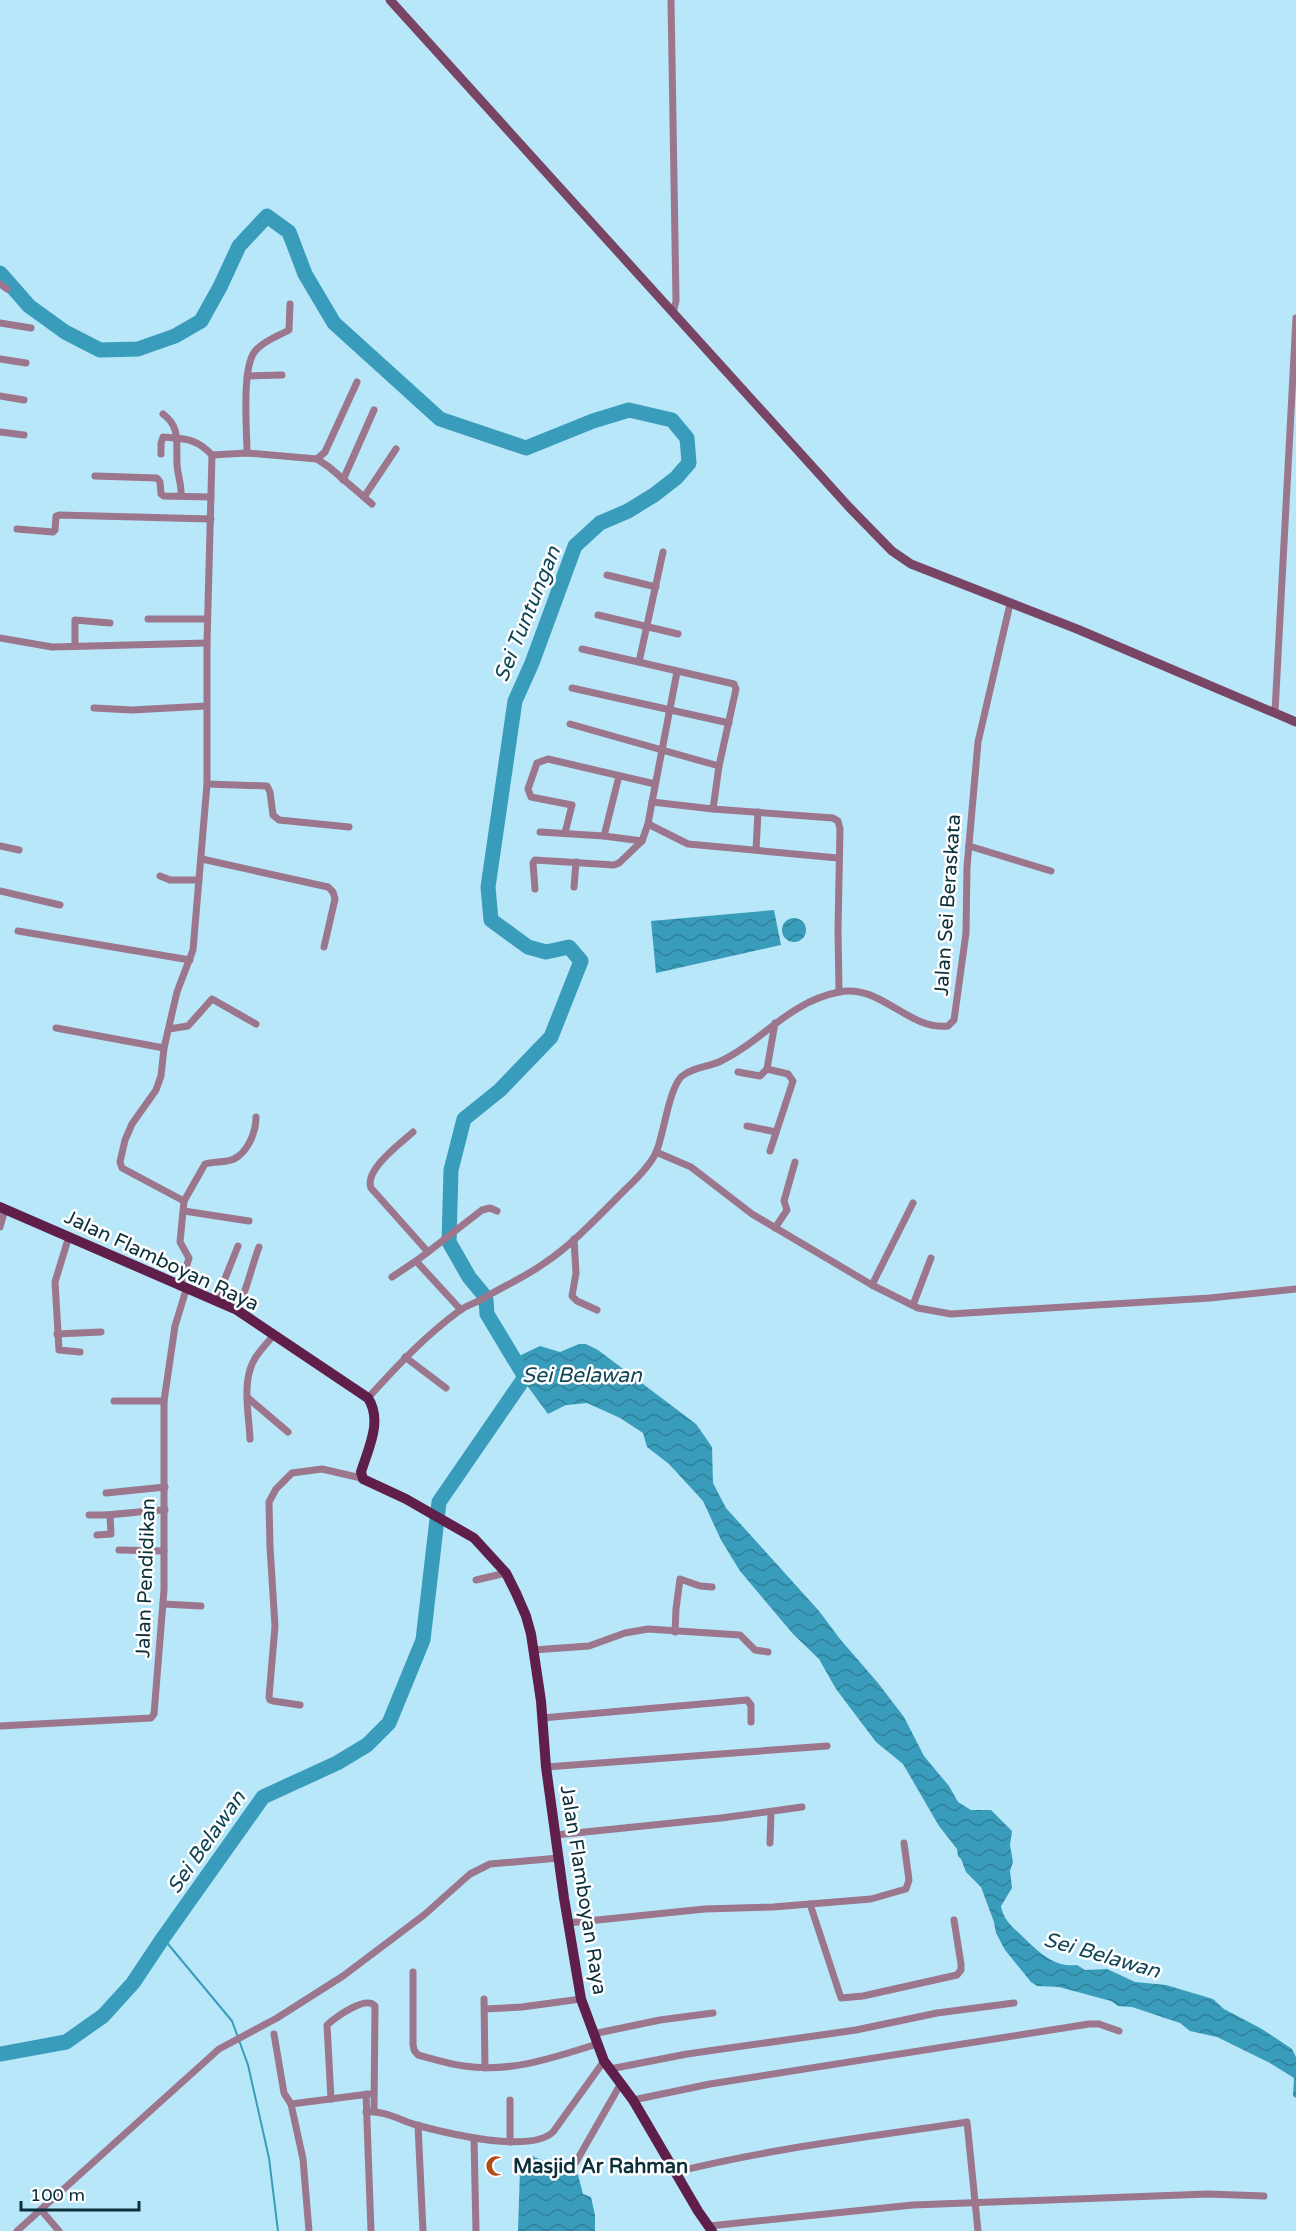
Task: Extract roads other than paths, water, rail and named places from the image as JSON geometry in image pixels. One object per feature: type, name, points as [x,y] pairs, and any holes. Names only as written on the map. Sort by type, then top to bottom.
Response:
[{"type":"main road","points":[[390,0],[849,507],[892,551],[911,564],[1077,629],[1296,722]]},
{"type":"main road","name":"Jalan Flamboyan Raya","points":[[2,1208],[237,1310],[368,1398]]},
{"type":"main road","points":[[362,1478],[361,1472],[374,1428],[374,1410],[368,1398]]},
{"type":"main road","name":"Jalan Flamboyan Raya","points":[[362,1478],[474,1538],[506,1573],[526,1616],[533,1650],[546,1767],[581,1999],[607,2065],[633,2100],[698,2211],[711,2229]]},
{"type":"street","points":[[671,0],[676,296],[673,313]]},
{"type":"street","points":[[247,453],[247,368],[255,350],[289,330],[290,304]]},
{"type":"street","points":[[1275,712],[1296,318]]},
{"type":"street","points":[[0,323],[31,328]]},
{"type":"street","points":[[0,359],[26,363]]},
{"type":"street","points":[[247,376],[282,375]]},
{"type":"street","points":[[317,459],[325,452],[357,382]]},
{"type":"street","points":[[0,396],[24,400]]},
{"type":"street","points":[[343,480],[374,410]]},
{"type":"street","points":[[163,414],[174,427],[178,439],[177,465],[182,483],[181,496]]},
{"type":"street","points":[[0,432],[24,435]]},
{"type":"street","points":[[161,454],[162,439],[189,439],[202,444],[212,455],[207,619],[207,784],[194,950],[177,993],[164,1048],[161,1076],[156,1090],[132,1124],[125,1140],[120,1162],[122,1168],[184,1201],[205,1164],[230,1160],[240,1152],[256,1130],[256,1118]]},
{"type":"street","points":[[363,497],[396,449]]},
{"type":"street","points":[[212,455],[247,453],[317,459],[372,504]]},
{"type":"street","points":[[95,476],[157,478],[160,482],[161,494],[164,496],[211,497]]},
{"type":"street","points":[[17,529],[53,532],[56,530],[56,516],[59,515],[211,519]]},
{"type":"street","points":[[639,662],[663,552]]},
{"type":"street","points":[[607,575],[657,587]]},
{"type":"street","name":"Jalan Sei Beraskata","points":[[368,1398],[405,1357],[461,1310],[547,1262],[635,1180],[656,1152],[675,1090],[680,1078],[689,1072],[719,1062],[789,1012],[835,993],[851,990],[873,996],[927,1025],[938,1028],[948,1026],[954,1020],[966,933],[969,846],[978,742],[1010,604]]},
{"type":"street","points":[[597,615],[678,634]]},
{"type":"street","points":[[148,620],[207,619]]},
{"type":"street","points":[[75,646],[75,620],[110,623]]},
{"type":"street","points":[[0,639],[52,647],[207,643]]},
{"type":"street","points":[[582,649],[734,684],[736,689],[719,766],[713,809]]},
{"type":"street","points":[[535,889],[534,860],[614,865],[620,863],[642,841],[648,824],[677,672]]},
{"type":"street","points":[[572,688],[729,723]]},
{"type":"street","points":[[94,708],[132,710],[206,706]]},
{"type":"street","points":[[570,724],[662,748],[719,766]]},
{"type":"street","points":[[565,833],[572,805],[531,796],[528,789],[537,763],[548,759],[655,784]]},
{"type":"street","points":[[604,836],[619,776]]},
{"type":"street","points":[[207,784],[267,786],[273,815],[279,820],[349,827]]},
{"type":"street","points":[[652,802],[833,818],[838,821],[840,829],[835,993]]},
{"type":"street","points":[[756,850],[758,812]]},
{"type":"street","points":[[648,824],[688,844],[838,858]]},
{"type":"street","points":[[540,832],[642,841]]},
{"type":"street","points":[[0,846],[19,850]]},
{"type":"street","points":[[969,846],[1051,871]]},
{"type":"street","points":[[202,859],[328,887],[335,895],[335,899],[324,947]]},
{"type":"street","points":[[574,888],[576,862]]},
{"type":"street","points":[[160,876],[170,880],[199,880]]},
{"type":"street","points":[[0,891],[60,905]]},
{"type":"street","points":[[18,932],[190,960]]},
{"type":"street","points":[[169,1029],[188,1026],[212,999],[256,1024]]},
{"type":"street","points":[[738,1072],[760,1076],[767,1069],[775,1023]]},
{"type":"street","points":[[56,1028],[164,1048]]},
{"type":"street","points":[[767,1069],[788,1074],[793,1081],[770,1150]]},
{"type":"street","points":[[747,1126],[776,1132]]},
{"type":"street","points":[[413,1132],[381,1161],[368,1181],[371,1188],[428,1252]]},
{"type":"street","points":[[656,1152],[691,1167],[752,1214],[872,1285],[929,1312],[951,1314],[1198,1299],[1296,1289]]},
{"type":"street","points":[[775,1228],[787,1210],[784,1202],[795,1162]]},
{"type":"street","name":"Jalan Pendidikan","points":[[0,1726],[151,1718],[154,1714],[163,1604],[164,1401],[175,1326],[189,1258],[180,1242],[184,1201]]},
{"type":"street","points":[[872,1285],[913,1203]]},
{"type":"street","points":[[0,1227],[2,1208]]},
{"type":"street","points":[[392,1277],[486,1208],[497,1211]]},
{"type":"street","points":[[184,1211],[249,1221]]},
{"type":"street","points":[[69,1236],[55,1282],[57,1334],[59,1350],[80,1352]]},
{"type":"street","points":[[574,1239],[576,1273],[572,1296],[577,1301],[597,1310]]},
{"type":"street","points":[[216,1301],[238,1246]]},
{"type":"street","points":[[237,1310],[245,1293],[246,1283],[259,1247]]},
{"type":"street","points":[[912,1305],[931,1258]]},
{"type":"street","points":[[416,1261],[461,1310]]},
{"type":"street","points":[[57,1334],[101,1332]]},
{"type":"street","points":[[250,1439],[248,1387],[252,1364],[274,1335]]},
{"type":"street","points":[[405,1357],[446,1388]]},
{"type":"street","points":[[248,1398],[288,1432]]},
{"type":"street","points":[[114,1401],[164,1401]]},
{"type":"street","points":[[300,1705],[270,1700],[275,1626],[269,1502],[286,1477],[298,1471],[322,1469],[362,1478]]},
{"type":"street","points":[[106,1494],[165,1487]]},
{"type":"street","points":[[89,1515],[110,1516],[123,1512],[165,1510]]},
{"type":"street","points":[[97,1535],[111,1534],[110,1516]]},
{"type":"street","points":[[119,1550],[164,1551]]},
{"type":"street","points":[[477,1580],[506,1573]]},
{"type":"street","points":[[675,1632],[680,1578],[700,1586],[712,1587]]},
{"type":"street","points":[[163,1604],[201,1605]]},
{"type":"street","points":[[533,1650],[594,1645],[639,1629],[740,1635],[755,1650],[768,1652]]},
{"type":"street","points":[[542,1718],[747,1700],[751,1705],[751,1722]]},
{"type":"street","points":[[546,1767],[826,1746]]},
{"type":"street","points":[[556,1835],[802,1807]]},
{"type":"street","points":[[771,1812],[771,1843]]},
{"type":"street","points":[[568,1923],[705,1909],[773,1907],[871,1899],[907,1888],[909,1880],[904,1843]]},
{"type":"street","points":[[17,2231],[226,2044],[277,2018],[343,1976],[424,1915],[470,1874],[481,1867],[510,1861],[559,1858]]},
{"type":"street","points":[[810,1904],[841,1998],[863,1996],[957,1975],[961,1970],[961,1965],[954,1920]]},
{"type":"street","points":[[413,1972],[414,2050],[418,2055],[463,2066],[485,2068],[541,2062],[595,2039],[660,2020],[714,2013]]},
{"type":"street","points":[[484,1999],[485,2068]]},
{"type":"street","points":[[485,2009],[522,2007],[581,1999]]},
{"type":"street","points":[[331,2099],[327,2025],[349,2010],[369,2001],[375,2006],[369,2094],[371,2231]]},
{"type":"street","points":[[370,2112],[474,2138],[535,2142],[546,2138],[553,2132],[607,2065],[856,2030],[937,2013],[1014,2003]]},
{"type":"street","points":[[633,2100],[710,2084],[824,2068],[1089,2024],[1099,2024],[1119,2031]]},
{"type":"street","points":[[274,2034],[284,2093],[291,2104],[303,2159],[309,2231]]},
{"type":"street","points":[[576,2162],[620,2085]]},
{"type":"street","points":[[291,2104],[369,2094]]},
{"type":"street","points":[[510,2100],[510,2142]]},
{"type":"street","points":[[676,2172],[723,2160],[798,2147],[967,2122],[978,2231]]},
{"type":"street","points":[[418,2125],[423,2231]]},
{"type":"street","points":[[474,2138],[476,2231]]},
{"type":"street","points":[[711,2229],[913,2205],[1209,2194],[1264,2196]]},
{"type":"street","points":[[41,2210],[59,2231]]},
{"type":"water","points":[[774,910],[781,945],[656,973],[651,921]]},
{"type":"water","points":[[794,918],[799,919],[805,925],[805,935],[799,941],[794,942],[789,941],[783,935],[782,930],[783,925],[789,919]]},
{"type":"water","name":"Sei Belawan","points":[[579,1344],[586,1344],[598,1350],[696,1424],[712,1447],[713,1483],[726,1508],[819,1611],[878,1683],[904,1717],[924,1756],[949,1786],[958,1802],[971,1810],[991,1810],[1012,1831],[1010,1845],[1013,1862],[1010,1871],[1012,1888],[1001,1906],[1006,1920],[1041,1953],[1061,1964],[1077,1965],[1085,1970],[1107,1969],[1135,1982],[1166,1985],[1213,1999],[1224,2009],[1262,2029],[1292,2049],[1296,2057],[1296,2098],[1293,2096],[1294,2078],[1270,2063],[1217,2037],[1190,2031],[1180,2023],[1132,2007],[1118,2006],[1111,2001],[1059,1987],[1037,1986],[1031,1982],[1005,1950],[996,1933],[981,1887],[966,1872],[957,1849],[939,1826],[903,1764],[876,1742],[836,1689],[819,1659],[793,1634],[740,1571],[721,1540],[703,1501],[669,1464],[647,1447],[643,1433],[620,1418],[587,1403],[566,1405],[548,1414],[512,1365],[521,1355],[540,1346],[560,1352]]},
{"type":"water","points":[[532,2156],[578,2175],[583,2194],[591,2197],[595,2215],[595,2231],[518,2231],[520,2169]]},
{"type":"waterway","name":"Sei Tuntungan","points":[[0,273],[29,306],[65,332],[100,350],[138,349],[175,336],[201,321],[239,246],[267,216],[289,232],[305,274],[334,323],[440,419],[526,448],[593,421],[629,410],[672,420],[687,438],[689,463],[676,478],[628,511],[600,523],[575,546],[532,663],[515,701],[488,887],[491,920],[528,947],[546,952],[569,947],[581,961],[551,1037],[500,1090],[464,1119],[451,1170],[449,1242],[469,1277],[483,1294],[487,1314],[525,1377]]},
{"type":"waterway","name":"Sei Belawan","points":[[0,2054],[66,2042],[103,2016],[133,1983],[263,1797],[337,1763],[367,1745],[389,1723],[423,1640],[439,1502],[525,1377],[534,1375]]},
{"type":"waterway","points":[[163,1938],[232,2021],[248,2065],[269,2158],[278,2231]]},
{"type":"place","name":"Masjid Ar Rahman","points":[[496,2166]]}]
